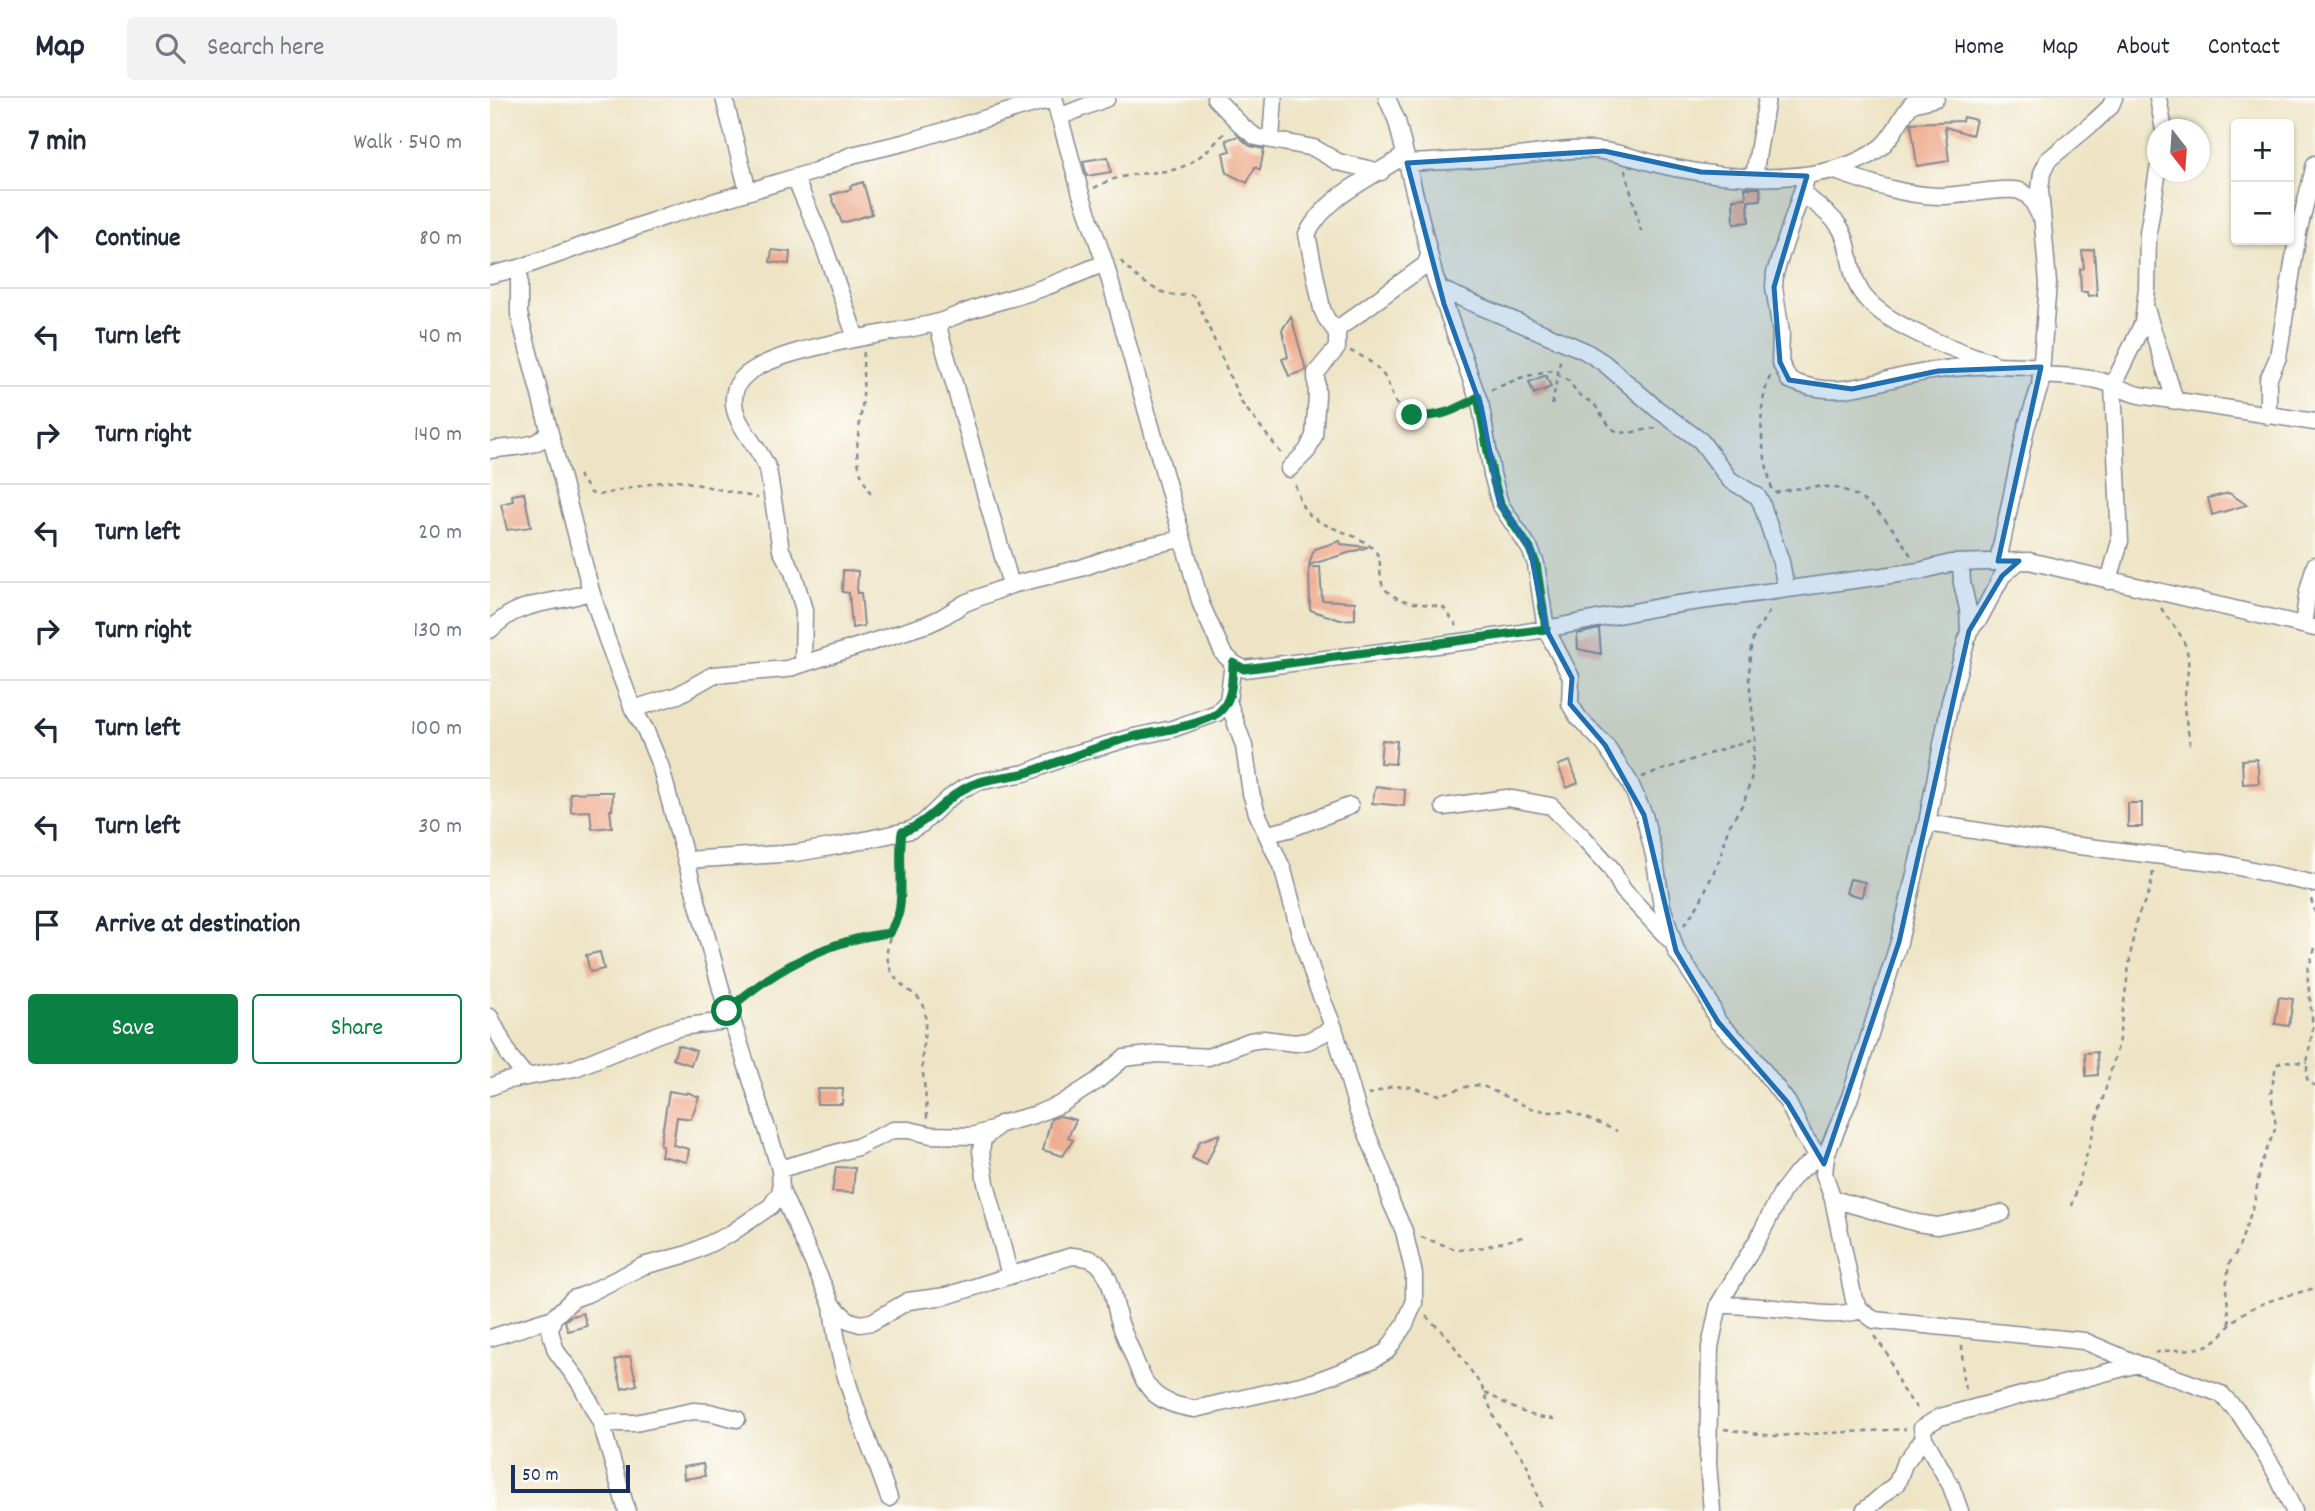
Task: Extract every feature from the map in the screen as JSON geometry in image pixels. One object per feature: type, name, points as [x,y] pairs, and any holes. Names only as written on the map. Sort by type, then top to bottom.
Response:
[{"type":"street","points":[[724,98],[748,191]]},
{"type":"street","points":[[1059,117],[1107,98]]},
{"type":"street","points":[[1215,98],[1251,134],[1314,148],[1338,162],[1381,172]]},
{"type":"street","points":[[1271,139],[1274,98]]},
{"type":"street","points":[[1387,98],[1397,121],[1429,256],[1478,397],[1500,504],[1524,538],[1533,557],[1546,629],[1571,677],[1569,699],[1573,710],[1605,745],[1629,781],[1644,815],[1672,942]]},
{"type":"street","points":[[1754,176],[1767,98]]},
{"type":"street","points":[[1337,341],[1322,309],[1307,234],[1312,223],[1352,186],[1406,159],[1488,159],[1566,150],[1604,151],[1675,169],[1754,176],[1807,176],[1832,170],[1871,154],[1883,145],[1896,129],[1908,109],[1910,100],[1936,98]]},
{"type":"street","points":[[1998,561],[2020,453],[2040,386],[2048,283],[2040,190],[2042,173],[2048,159],[2094,122],[2110,107],[2114,98]]},
{"type":"street","points":[[2158,98],[2162,119]]},
{"type":"street","points":[[490,275],[519,268],[748,191],[795,178],[852,155],[907,142],[1054,99],[1081,194],[1112,261],[1181,540],[1213,634],[1223,653],[1244,669],[1469,641],[1664,606],[1920,571],[1951,563],[1998,561],[2029,561],[2309,627],[2308,591],[2315,565]]},
{"type":"street","points":[[2268,416],[2268,380],[2278,357],[2298,233],[2315,164]]},
{"type":"street","points":[[1832,170],[1870,184],[1915,195],[1961,196],[1993,191],[2020,191],[2029,197],[2044,225]]},
{"type":"street","points":[[1807,176],[1774,287],[1781,333],[1780,362],[1788,380],[1810,387],[1852,389],[1905,376],[1998,365]]},
{"type":"street","points":[[795,178],[861,337]]},
{"type":"street","points":[[2109,581],[2120,541],[2113,385],[2143,323],[2146,308],[2148,233],[2156,182]]},
{"type":"street","points":[[1803,193],[1839,225],[1858,288],[1873,305],[1901,324],[1950,348],[1998,365],[2091,379],[2113,385],[2127,393],[2315,422]]},
{"type":"street","points":[[1289,469],[1311,444],[1317,411],[1316,373],[1337,341],[1340,327],[1425,265],[1429,256]]},
{"type":"street","points":[[803,664],[802,600],[793,572],[781,550],[768,469],[764,458],[741,425],[736,411],[735,389],[745,376],[773,361],[801,351],[937,323],[1044,288],[1112,261]]},
{"type":"street","points":[[519,268],[519,314],[591,591],[634,709],[660,765],[730,1015],[780,1169],[781,1191],[832,1306],[834,1332],[843,1363],[889,1498]]},
{"type":"street","points":[[1440,289],[1585,351],[1604,363],[1677,425],[1701,441],[1730,480],[1757,496],[1761,502],[1781,562],[1786,588]]},
{"type":"street","points":[[2146,308],[2175,400]]},
{"type":"street","points":[[937,323],[1011,585]]},
{"type":"street","points":[[490,450],[538,442],[547,435],[549,429]]},
{"type":"street","points":[[634,709],[678,695],[713,675],[787,669],[934,621],[965,603],[1011,585],[1081,568],[1138,548],[1181,540]]},
{"type":"street","points":[[1969,631],[1979,619],[2002,576],[2019,561]]},
{"type":"street","points":[[1712,1511],[1707,1464],[1707,1427],[1710,1347],[1719,1304],[1758,1239],[1782,1192],[1796,1174],[1820,1160],[1850,1097],[1899,942],[1927,823],[1950,702],[1969,631],[1961,563]]},
{"type":"street","points":[[490,630],[520,609],[591,591]]},
{"type":"street","points":[[832,1306],[848,1320],[860,1324],[872,1322],[908,1301],[946,1296],[1072,1256],[1091,1258],[1100,1266],[1113,1292],[1118,1317],[1148,1388],[1176,1406],[1195,1409],[1314,1382],[1372,1360],[1387,1351],[1405,1324],[1414,1303],[1413,1274],[1404,1231],[1354,1099],[1334,1028],[1316,984],[1299,930],[1283,870],[1251,793],[1244,746],[1228,701],[1233,663]]},
{"type":"street","points":[[686,860],[796,853],[902,832],[923,823],[948,799],[978,782],[1025,773],[1071,755],[1172,729],[1217,713],[1228,701]]},
{"type":"street","points":[[1444,807],[1507,799],[1551,806],[1583,835],[1611,868],[1623,890],[1672,942],[1707,997],[1718,1021],[1750,1053],[1788,1103],[1820,1160],[1826,1185],[1833,1199],[1850,1286],[1861,1310],[1874,1320],[2084,1341],[2221,1394],[2245,1423],[2275,1471],[2294,1511]]},
{"type":"street","points":[[1268,834],[1350,806]]},
{"type":"street","points":[[1927,823],[2063,844],[2221,863],[2315,884]]},
{"type":"street","points":[[490,1087],[575,1068],[661,1032],[730,1015]]},
{"type":"street","points":[[490,1017],[510,1057],[526,1077]]},
{"type":"street","points":[[1010,1276],[986,1183],[981,1151],[983,1139],[992,1130],[1000,1124],[1061,1104],[1097,1081],[1124,1058],[1158,1054],[1208,1058],[1250,1041],[1263,1039],[1295,1043],[1320,1036],[1334,1028]]},
{"type":"street","points":[[780,1169],[857,1147],[893,1130],[972,1136],[992,1130]]},
{"type":"street","points":[[490,1338],[553,1318],[573,1299],[643,1266],[688,1254],[730,1234],[771,1206],[781,1191]]},
{"type":"street","points":[[1833,1199],[1917,1223],[1937,1226],[2002,1213]]},
{"type":"street","points":[[1719,1304],[1826,1315],[1848,1314],[1861,1310]]},
{"type":"street","points":[[553,1318],[550,1331],[556,1351],[585,1392],[601,1423],[627,1511]]},
{"type":"street","points":[[1864,1511],[1897,1483],[1904,1464],[1923,1433],[1940,1416],[2134,1362]]},
{"type":"street","points":[[601,1423],[635,1423],[693,1411],[737,1419]]},
{"type":"street","points":[[1923,1433],[1961,1511]]},
{"type":"path","points":[[1081,194],[1118,178],[1143,172],[1170,171],[1183,166],[1213,146],[1234,119]]},
{"type":"path","points":[[1624,156],[1629,189],[1641,231]]},
{"type":"path","points":[[1112,261],[1161,291],[1175,296],[1189,294],[1196,298],[1241,402],[1275,444],[1289,469],[1305,510],[1374,550],[1380,561],[1382,585],[1388,592],[1418,604],[1444,608],[1469,641]]},
{"type":"path","points":[[861,337],[863,394],[856,451],[860,473],[874,498]]},
{"type":"path","points":[[1337,341],[1369,360],[1384,375],[1397,406],[1412,415],[1437,416],[1459,408],[1503,384],[1550,370],[1569,381],[1578,394],[1594,404],[1611,428],[1618,432],[1628,433],[1677,425]]},
{"type":"path","points":[[1780,362],[1765,387],[1760,418],[1762,449],[1774,493],[1794,488],[1816,488],[1840,489],[1852,495],[1880,514],[1908,550],[1920,571]]},
{"type":"path","points":[[1552,405],[1558,373]]},
{"type":"path","points":[[561,474],[575,473],[591,493],[599,495],[667,480],[690,482],[751,495],[766,504],[775,515]]},
{"type":"path","points":[[1672,942],[1699,904],[1720,858],[1728,828],[1744,802],[1751,780],[1755,738],[1749,679],[1754,634],[1786,588]]},
{"type":"path","points":[[2151,590],[2187,652],[2184,710],[2190,746]]},
{"type":"path","points":[[1629,781],[1755,738]]},
{"type":"path","points":[[902,832],[899,851],[901,897],[899,915],[890,933],[888,961],[901,987],[919,999],[925,1009],[922,1059],[928,1134]]},
{"type":"path","points":[[2072,1206],[2118,1046],[2134,931],[2150,890],[2157,855]]},
{"type":"path","points":[[730,1015],[756,988],[801,960],[852,939],[890,933]]},
{"type":"path","points":[[2315,948],[2307,972],[2314,1027],[2307,1063],[2307,1079],[2315,1086]]},
{"type":"path","points":[[2230,1324],[2226,1289],[2229,1264],[2238,1250],[2254,1204],[2261,1164],[2276,1127],[2271,1093],[2276,1065],[2284,1060],[2307,1063]]},
{"type":"path","points":[[1354,1099],[1393,1086],[1411,1087],[1440,1095],[1472,1085],[1483,1086],[1530,1108],[1577,1114],[1617,1131]]},
{"type":"path","points":[[1404,1231],[1458,1250],[1480,1248],[1526,1236]]},
{"type":"path","points":[[2134,1362],[2162,1351],[2204,1346],[2218,1339],[2230,1324],[2244,1313],[2260,1305],[2315,1288]]},
{"type":"path","points":[[1414,1303],[1448,1337],[1485,1392],[1496,1422],[1526,1462],[1542,1511]]},
{"type":"path","points":[[1964,1330],[1961,1360],[1963,1381],[1965,1391],[1976,1407]]},
{"type":"path","points":[[1707,1427],[1773,1436],[1923,1433],[1921,1415],[1901,1388],[1887,1353],[1872,1333]]},
{"type":"path","points":[[1485,1392],[1527,1415],[1541,1419],[1558,1419]]},
{"type":"highlighted area","points":[[1604,151],[1701,172],[1807,176],[1774,287],[1780,362],[1789,380],[1852,389],[1938,371],[2041,367],[1998,561],[2019,561],[2002,576],[1969,631],[1899,942],[1824,1164],[1788,1103],[1718,1022],[1676,951],[1644,815],[1605,745],[1570,704],[1572,678],[1546,629],[1530,549],[1500,504],[1481,407],[1444,304],[1407,163]]},
{"type":"building","points":[[1963,117],[1976,120],[1972,135],[1945,127],[1949,161],[1917,166],[1911,123],[1962,121]]},
{"type":"building","points":[[1238,136],[1250,146],[1264,149],[1260,170],[1255,167],[1247,183],[1227,173],[1223,153],[1230,151],[1226,140]]},
{"type":"building","points":[[1108,157],[1111,172],[1087,176],[1083,161]]},
{"type":"building","points":[[863,182],[872,214],[842,223],[831,195]]},
{"type":"building","points":[[1745,188],[1760,188],[1761,200],[1748,201],[1749,222],[1734,224],[1733,199],[1746,198]]},
{"type":"building","points":[[2094,249],[2097,295],[2088,296],[2087,292],[2081,292],[2080,269],[2084,268],[2082,251]]},
{"type":"building","points":[[772,250],[790,252],[789,264],[770,262]]},
{"type":"building","points":[[1291,316],[1306,370],[1289,376],[1282,359],[1288,357],[1282,330]]},
{"type":"building","points":[[1546,375],[1551,387],[1534,394],[1529,382]]},
{"type":"building","points":[[524,493],[531,527],[507,530],[501,504],[513,501],[512,495]]},
{"type":"building","points":[[2229,493],[2247,505],[2212,515],[2208,498]]},
{"type":"building","points":[[1340,541],[1341,544],[1368,547],[1309,565],[1314,549]]},
{"type":"building","points":[[1309,567],[1320,567],[1322,600],[1355,602],[1355,619],[1340,620],[1310,610]]},
{"type":"building","points":[[843,570],[858,571],[857,593],[861,593],[864,626],[852,628],[849,593],[842,592]]},
{"type":"building","points":[[1599,629],[1601,654],[1578,649],[1577,634]]},
{"type":"building","points":[[1382,740],[1397,741],[1395,764],[1380,763]]},
{"type":"building","points":[[2257,759],[2259,783],[2243,784],[2242,760]]},
{"type":"building","points":[[1570,761],[1578,783],[1567,788],[1558,765]]},
{"type":"building","points":[[1376,786],[1405,790],[1404,806],[1372,803]]},
{"type":"building","points":[[613,792],[610,810],[612,827],[592,829],[590,811],[571,812],[570,793]]},
{"type":"building","points":[[2128,803],[2142,803],[2142,827],[2128,827]]},
{"type":"building","points":[[1850,879],[1865,882],[1862,897],[1846,893]]},
{"type":"building","points":[[600,952],[604,969],[590,972],[586,955]]},
{"type":"building","points":[[2279,997],[2293,999],[2289,1026],[2275,1024]]},
{"type":"building","points":[[678,1045],[696,1051],[691,1065],[673,1059]]},
{"type":"building","points":[[2097,1052],[2098,1075],[2086,1076],[2085,1053]]},
{"type":"building","points":[[818,1089],[843,1089],[842,1104],[817,1104]]},
{"type":"building","points":[[669,1091],[687,1092],[699,1097],[691,1119],[677,1117],[673,1145],[689,1149],[687,1162],[661,1156],[663,1145],[660,1145]]},
{"type":"building","points":[[1060,1116],[1076,1120],[1068,1137],[1073,1140],[1063,1156],[1043,1150],[1051,1119]]},
{"type":"building","points":[[1220,1134],[1206,1165],[1192,1158],[1200,1141]]},
{"type":"building","points":[[836,1167],[855,1168],[853,1193],[832,1192]]},
{"type":"building","points":[[583,1313],[587,1326],[568,1331],[565,1321]]},
{"type":"building","points":[[630,1356],[637,1385],[622,1389],[615,1360]]},
{"type":"building","points":[[703,1464],[705,1476],[684,1479],[683,1467]]},
{"type":"route","points":[[727,1011],[756,988],[801,960],[852,939],[890,933],[899,915],[902,872],[899,851],[902,832],[923,823],[962,789],[978,782],[1025,773],[1071,755],[1172,729],[1217,713],[1228,701],[1233,663],[1244,669],[1546,629],[1536,564],[1524,538],[1508,519],[1500,504],[1478,397],[1466,405],[1437,416],[1412,415]]}]
